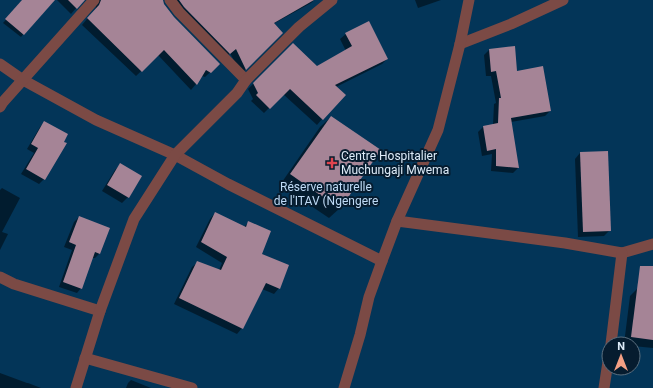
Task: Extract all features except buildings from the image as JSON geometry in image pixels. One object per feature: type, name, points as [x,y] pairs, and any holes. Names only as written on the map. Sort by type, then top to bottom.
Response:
[{"type":"street","points":[[0,107],[94,0]]},
{"type":"street","points":[[170,0],[179,12],[246,80]]},
{"type":"street","points":[[76,388],[100,311],[134,218],[175,155],[237,93],[246,80],[299,27],[331,0]]},
{"type":"street","points":[[344,388],[360,336],[369,297],[382,261],[397,221],[438,130],[460,44],[469,0]]},
{"type":"street","points":[[460,44],[511,24],[563,0]]},
{"type":"street","points":[[0,64],[23,80],[96,120],[175,155],[228,184],[382,261]]},
{"type":"street","points":[[397,221],[622,252],[653,244]]},
{"type":"street","points":[[612,336],[622,252]]},
{"type":"street","points":[[0,277],[14,284],[100,311]]},
{"type":"street","points":[[85,358],[192,388]]},
{"type":"street","points":[[604,388],[606,376]]},
{"type":"green space","name":"Réserve naturelle de l'ITAV (Ngengere","points":[[0,0],[653,0],[653,388],[0,388]]},
{"type":"place","name":"Centre Hospitalier Muchungaji Mwema","points":[[332,163]]}]
